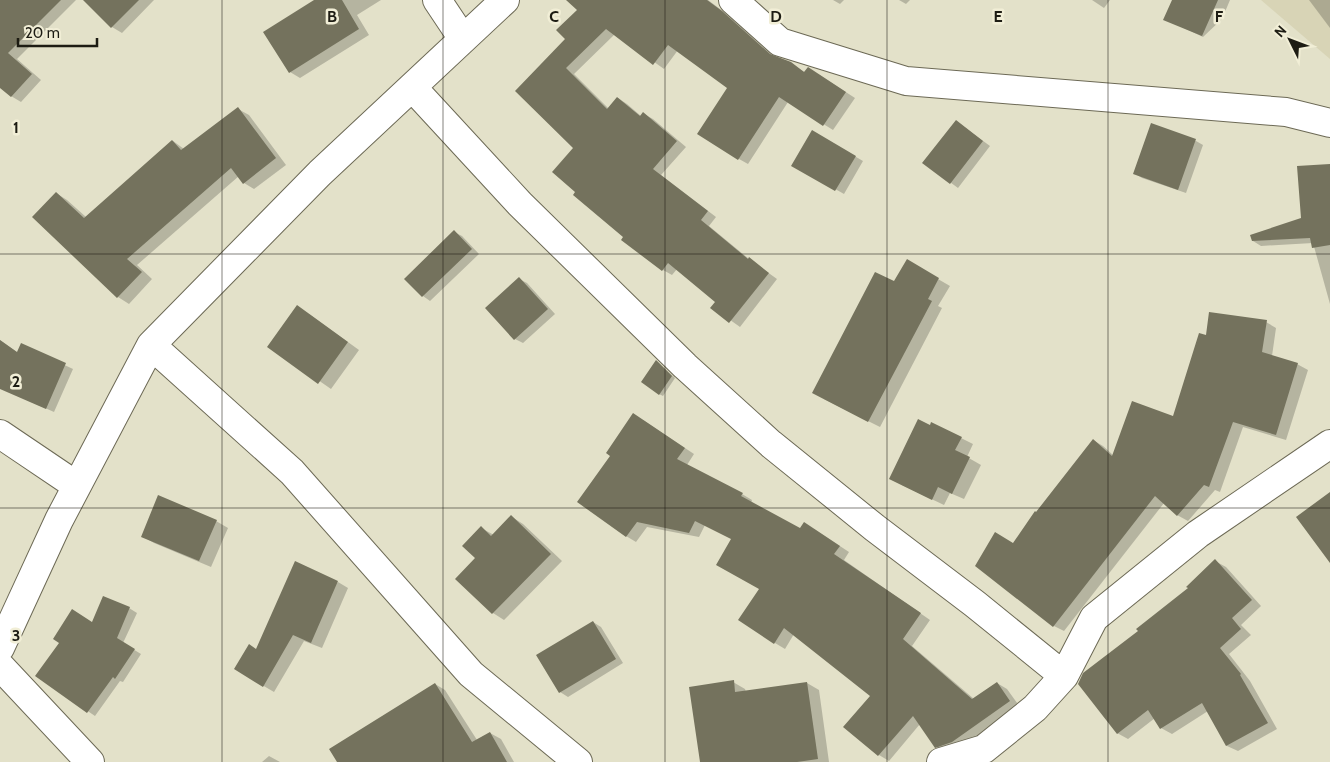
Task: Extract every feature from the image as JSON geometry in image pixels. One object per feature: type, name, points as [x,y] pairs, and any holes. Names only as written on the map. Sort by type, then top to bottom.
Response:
[{"type":"street","points":[[438,0],[463,39]]},
{"type":"street","points":[[0,648],[77,486],[151,345],[320,173],[505,0]]},
{"type":"street","points":[[733,0],[780,42],[906,81],[1286,112],[1330,123]]},
{"type":"street","points":[[412,87],[520,204],[678,359],[770,444],[1064,676]]},
{"type":"street","points":[[151,345],[292,472],[471,674],[578,762]]},
{"type":"street","points":[[0,434],[77,486]]},
{"type":"street","points":[[941,762],[984,748],[1036,708],[1064,676],[1094,618],[1198,534],[1330,444]]},
{"type":"street","points":[[0,666],[90,762]]},
{"type":"shaded area","points":[[1261,0],[1330,0],[1330,59]]},
{"type":"building","points":[[0,0],[61,0],[8,53],[32,74],[11,97],[0,88]]},
{"type":"building","points":[[83,0],[139,0],[111,28]]},
{"type":"building","points":[[314,0],[342,0],[359,29],[289,73],[263,32]]},
{"type":"building","points":[[566,0],[707,0],[770,54],[791,62],[804,72],[808,67],[846,92],[823,126],[779,97],[738,160],[697,134],[727,88],[668,45],[653,65],[606,29],[566,68],[607,109],[617,97],[640,116],[643,112],[677,141],[653,169],[708,211],[701,220],[748,259],[749,257],[769,273],[729,323],[710,308],[715,302],[668,263],[662,271],[621,240],[623,237],[573,195],[575,192],[552,172],[573,148],[515,91],[565,39],[556,30],[577,10]]},
{"type":"building","points":[[1172,0],[1218,0],[1202,36],[1163,20]]},
{"type":"building","points":[[238,107],[276,158],[243,184],[231,168],[127,259],[142,272],[117,298],[32,217],[56,192],[84,218],[172,140],[181,150]]},
{"type":"building","points":[[956,120],[983,141],[950,184],[922,163]]},
{"type":"building","points":[[1151,123],[1196,139],[1178,190],[1133,174]]},
{"type":"building","points":[[812,130],[856,156],[835,191],[791,166]]},
{"type":"building","points":[[1330,164],[1330,245],[1312,248],[1310,238],[1252,241],[1250,235],[1301,218],[1297,166]]},
{"type":"building","points":[[454,230],[472,249],[422,297],[404,279]]},
{"type":"building","points":[[907,259],[939,278],[928,299],[932,301],[868,422],[812,393],[875,272],[894,281]]},
{"type":"building","points":[[519,277],[548,309],[514,340],[485,308]]},
{"type":"building","points":[[297,305],[348,342],[318,384],[267,347]]},
{"type":"building","points":[[1209,312],[1267,320],[1262,352],[1298,363],[1276,435],[1233,422],[1209,487],[1204,485],[1177,516],[1155,496],[1053,627],[975,566],[995,532],[1013,543],[1035,511],[1093,439],[1112,456],[1132,401],[1173,416],[1199,333],[1206,335]]},
{"type":"building","points":[[0,340],[17,352],[21,343],[66,363],[46,409],[0,389]]},
{"type":"building","points":[[656,360],[672,376],[659,395],[641,382]]},
{"type":"building","points":[[633,413],[685,448],[677,459],[743,493],[741,496],[800,528],[804,522],[840,546],[834,554],[921,613],[903,639],[972,699],[997,682],[1010,701],[952,742],[935,748],[913,716],[878,756],[843,727],[870,696],[784,628],[774,644],[738,620],[759,589],[716,565],[731,539],[695,521],[689,533],[637,522],[626,537],[577,502],[610,456],[606,453]]},
{"type":"building","points":[[918,419],[930,425],[931,422],[962,437],[955,450],[970,457],[952,494],[938,487],[932,500],[889,479]]},
{"type":"building","points":[[1330,492],[1330,563],[1296,517]]},
{"type":"building","points":[[158,495],[217,520],[199,561],[141,537]]},
{"type":"building","points":[[511,515],[551,554],[492,614],[455,579],[475,558],[462,546],[481,526],[491,536]]},
{"type":"building","points":[[1215,559],[1252,600],[1232,618],[1241,629],[1220,648],[1241,674],[1268,723],[1226,746],[1202,703],[1160,729],[1148,710],[1117,734],[1078,684],[1083,673],[1138,631],[1136,629],[1188,588],[1186,587]]},
{"type":"building","points":[[295,561],[338,581],[311,643],[293,635],[263,687],[234,669],[249,644],[256,649]]},
{"type":"building","points":[[103,596],[130,607],[117,638],[135,649],[115,679],[113,677],[87,713],[35,676],[59,643],[53,639],[72,609],[92,622]]},
{"type":"building","points":[[593,621],[616,659],[559,693],[536,655]]},
{"type":"building","points":[[734,680],[735,692],[807,682],[818,759],[797,762],[700,762],[689,687]]},
{"type":"building","points":[[435,683],[472,742],[490,732],[507,762],[337,762],[329,749]]}]
